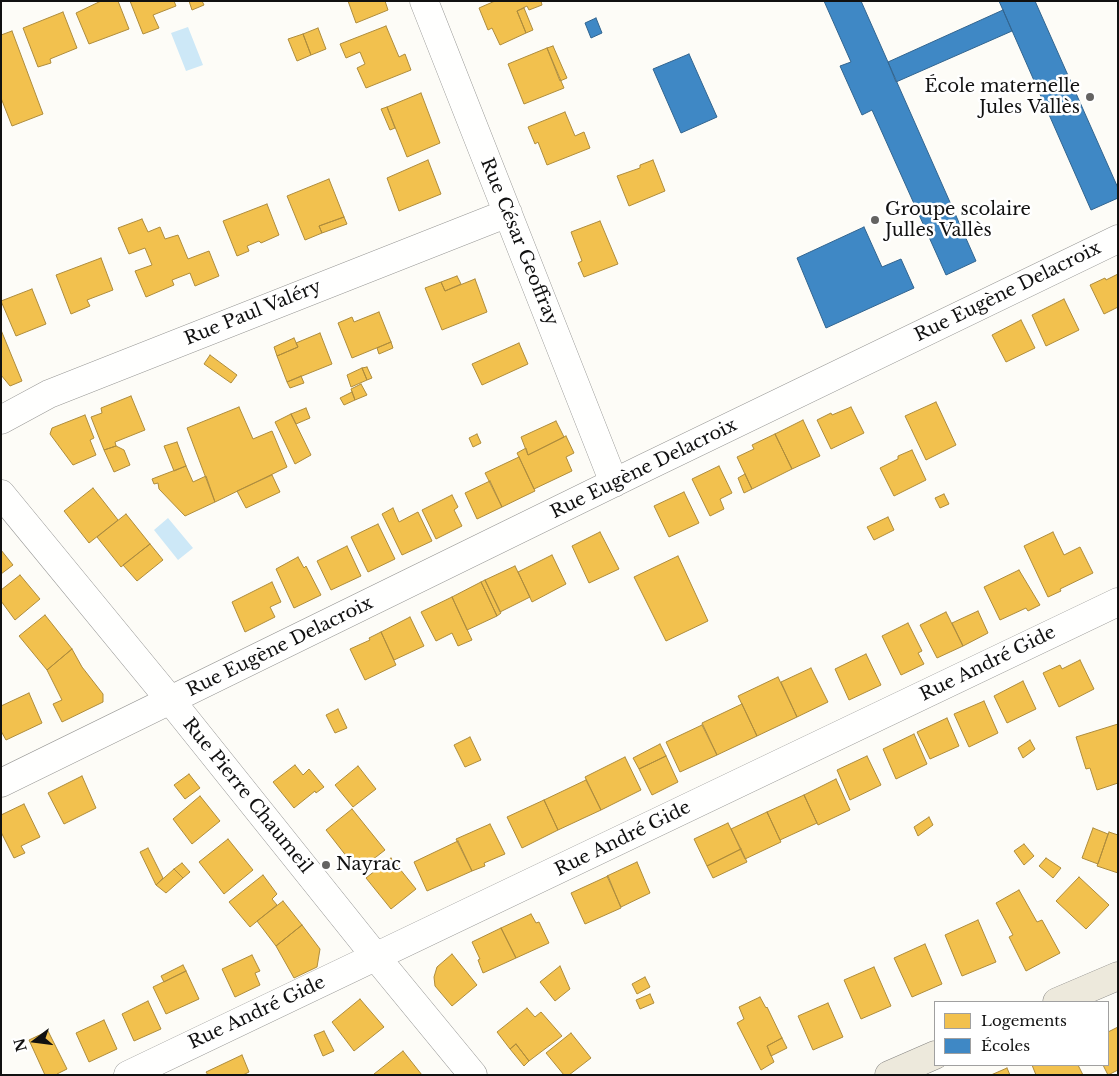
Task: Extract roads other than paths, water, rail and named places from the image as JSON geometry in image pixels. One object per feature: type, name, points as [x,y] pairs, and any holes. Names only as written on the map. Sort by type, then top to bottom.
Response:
[{"type":"main road","points":[[1059,1001],[1118,976]]},
{"type":"main road","points":[[889,1075],[934,1055]]},
{"type":"street","name":"Rue César Geoffray","points":[[424,1],[614,483]]},
{"type":"street","name":"Rue Paul Valéry","points":[[1,420],[49,394],[508,213]]},
{"type":"street","name":"Rue Eugène Delacroix","points":[[1,783],[1118,239]]},
{"type":"street","name":"Rue Pierre Chaumeil","points":[[1,494],[473,1075]]},
{"type":"street","name":"Rue André Gide","points":[[128,1075],[1118,602]]},
{"type":"water","points":[[188,27],[203,65],[186,71],[171,33]]},
{"type":"water","points":[[168,518],[193,548],[178,560],[154,530]]},
{"type":"place","name":"École maternelle Jules Vallès","points":[[1090,97]]},
{"type":"place","name":"Groupe scolaire Julles Vallès","points":[[875,220]]},
{"type":"place","name":"Nayrac","points":[[326,865]]}]
